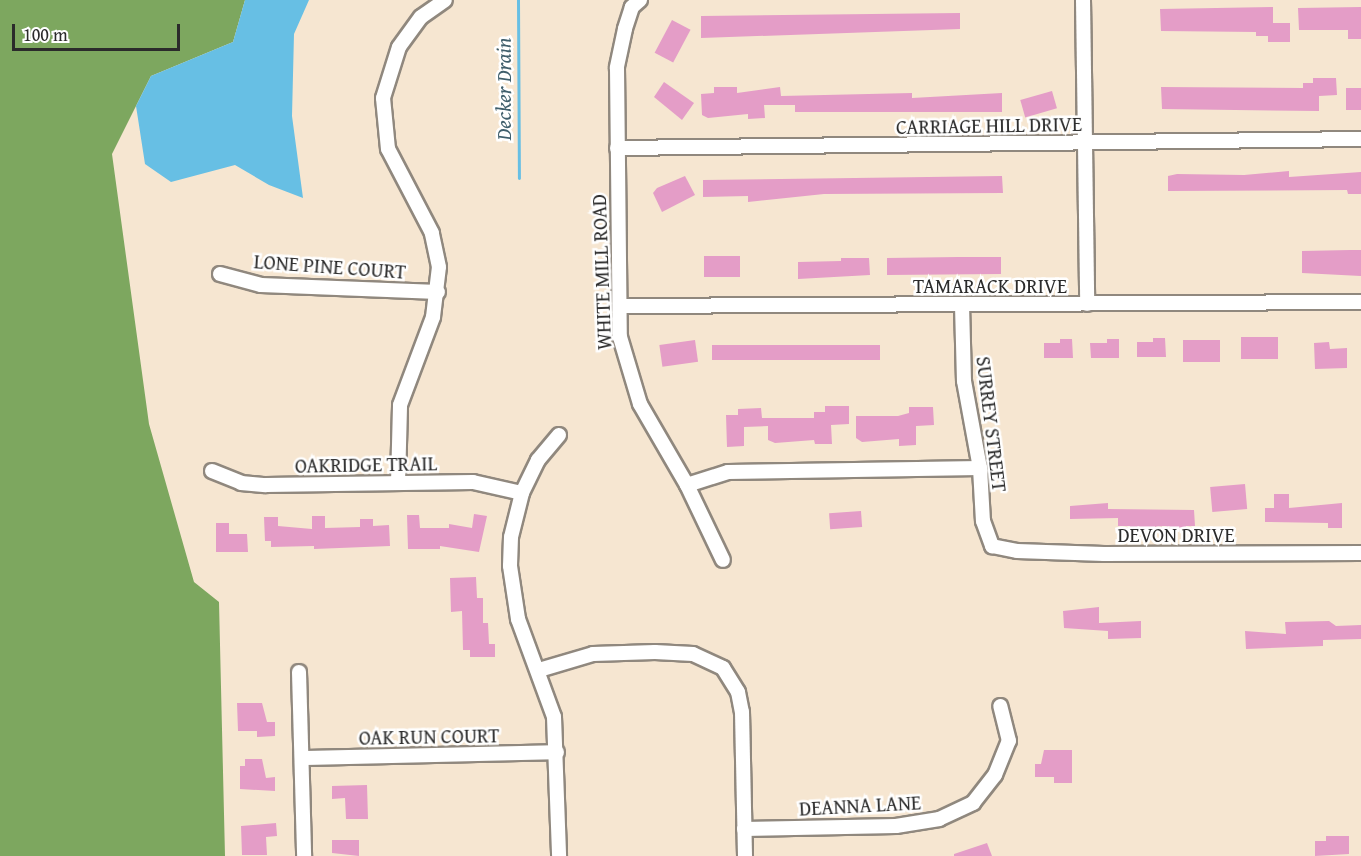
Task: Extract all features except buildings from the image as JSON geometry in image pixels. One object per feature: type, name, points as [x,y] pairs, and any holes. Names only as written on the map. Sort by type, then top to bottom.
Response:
[{"type":"street","points":[[398,483],[402,396],[430,325],[438,292],[435,241],[393,161],[382,116],[386,80],[399,47],[421,16],[445,0]]},
{"type":"street","points":[[1083,0],[1087,304]]},
{"type":"street","name":"WHITE MILL ROAD","points":[[631,2],[616,68],[620,337],[633,389],[687,485],[723,560]]},
{"type":"street","name":"CARRIAGE HILL DRIVE","points":[[617,148],[1361,139]]},
{"type":"street","name":"LONE PINE COURT","points":[[220,274],[261,285],[438,292]]},
{"type":"street","name":"TAMARACK DRIVE","points":[[620,306],[1361,302]]},
{"type":"street","name":"SURREY STREET","points":[[962,305],[964,381],[980,468],[983,521],[992,546]]},
{"type":"street","points":[[559,435],[538,460],[522,493],[510,548],[511,583],[518,619],[539,670],[554,717],[559,856]]},
{"type":"street","points":[[687,485],[728,472],[980,468]]},
{"type":"street","name":"OAKRIDGE TRAIL","points":[[212,471],[241,483],[480,482],[522,493]]},
{"type":"street","name":"DEVON DRIVE","points":[[992,546],[1017,551],[1104,554],[1361,553]]},
{"type":"street","points":[[539,670],[593,654],[672,652],[704,657],[723,668],[735,686],[742,734],[745,856]]},
{"type":"street","points":[[299,672],[304,856]]},
{"type":"street","name":"DEANNA LANE","points":[[744,829],[896,826],[939,819],[973,803],[994,775],[1009,741],[1000,706]]},
{"type":"street","name":"OAK RUN COURT","points":[[302,758],[557,752]]},
{"type":"green space","points":[[0,0],[245,0],[233,42],[151,76],[112,154],[149,424],[194,582],[219,602],[225,856],[0,856]]},
{"type":"water","points":[[245,0],[309,0],[294,34],[292,116],[303,198],[269,185],[235,165],[171,182],[145,164],[136,106],[151,76],[233,42]]},
{"type":"waterway","name":"Decker Drain","points":[[518,0],[519,178]]}]
